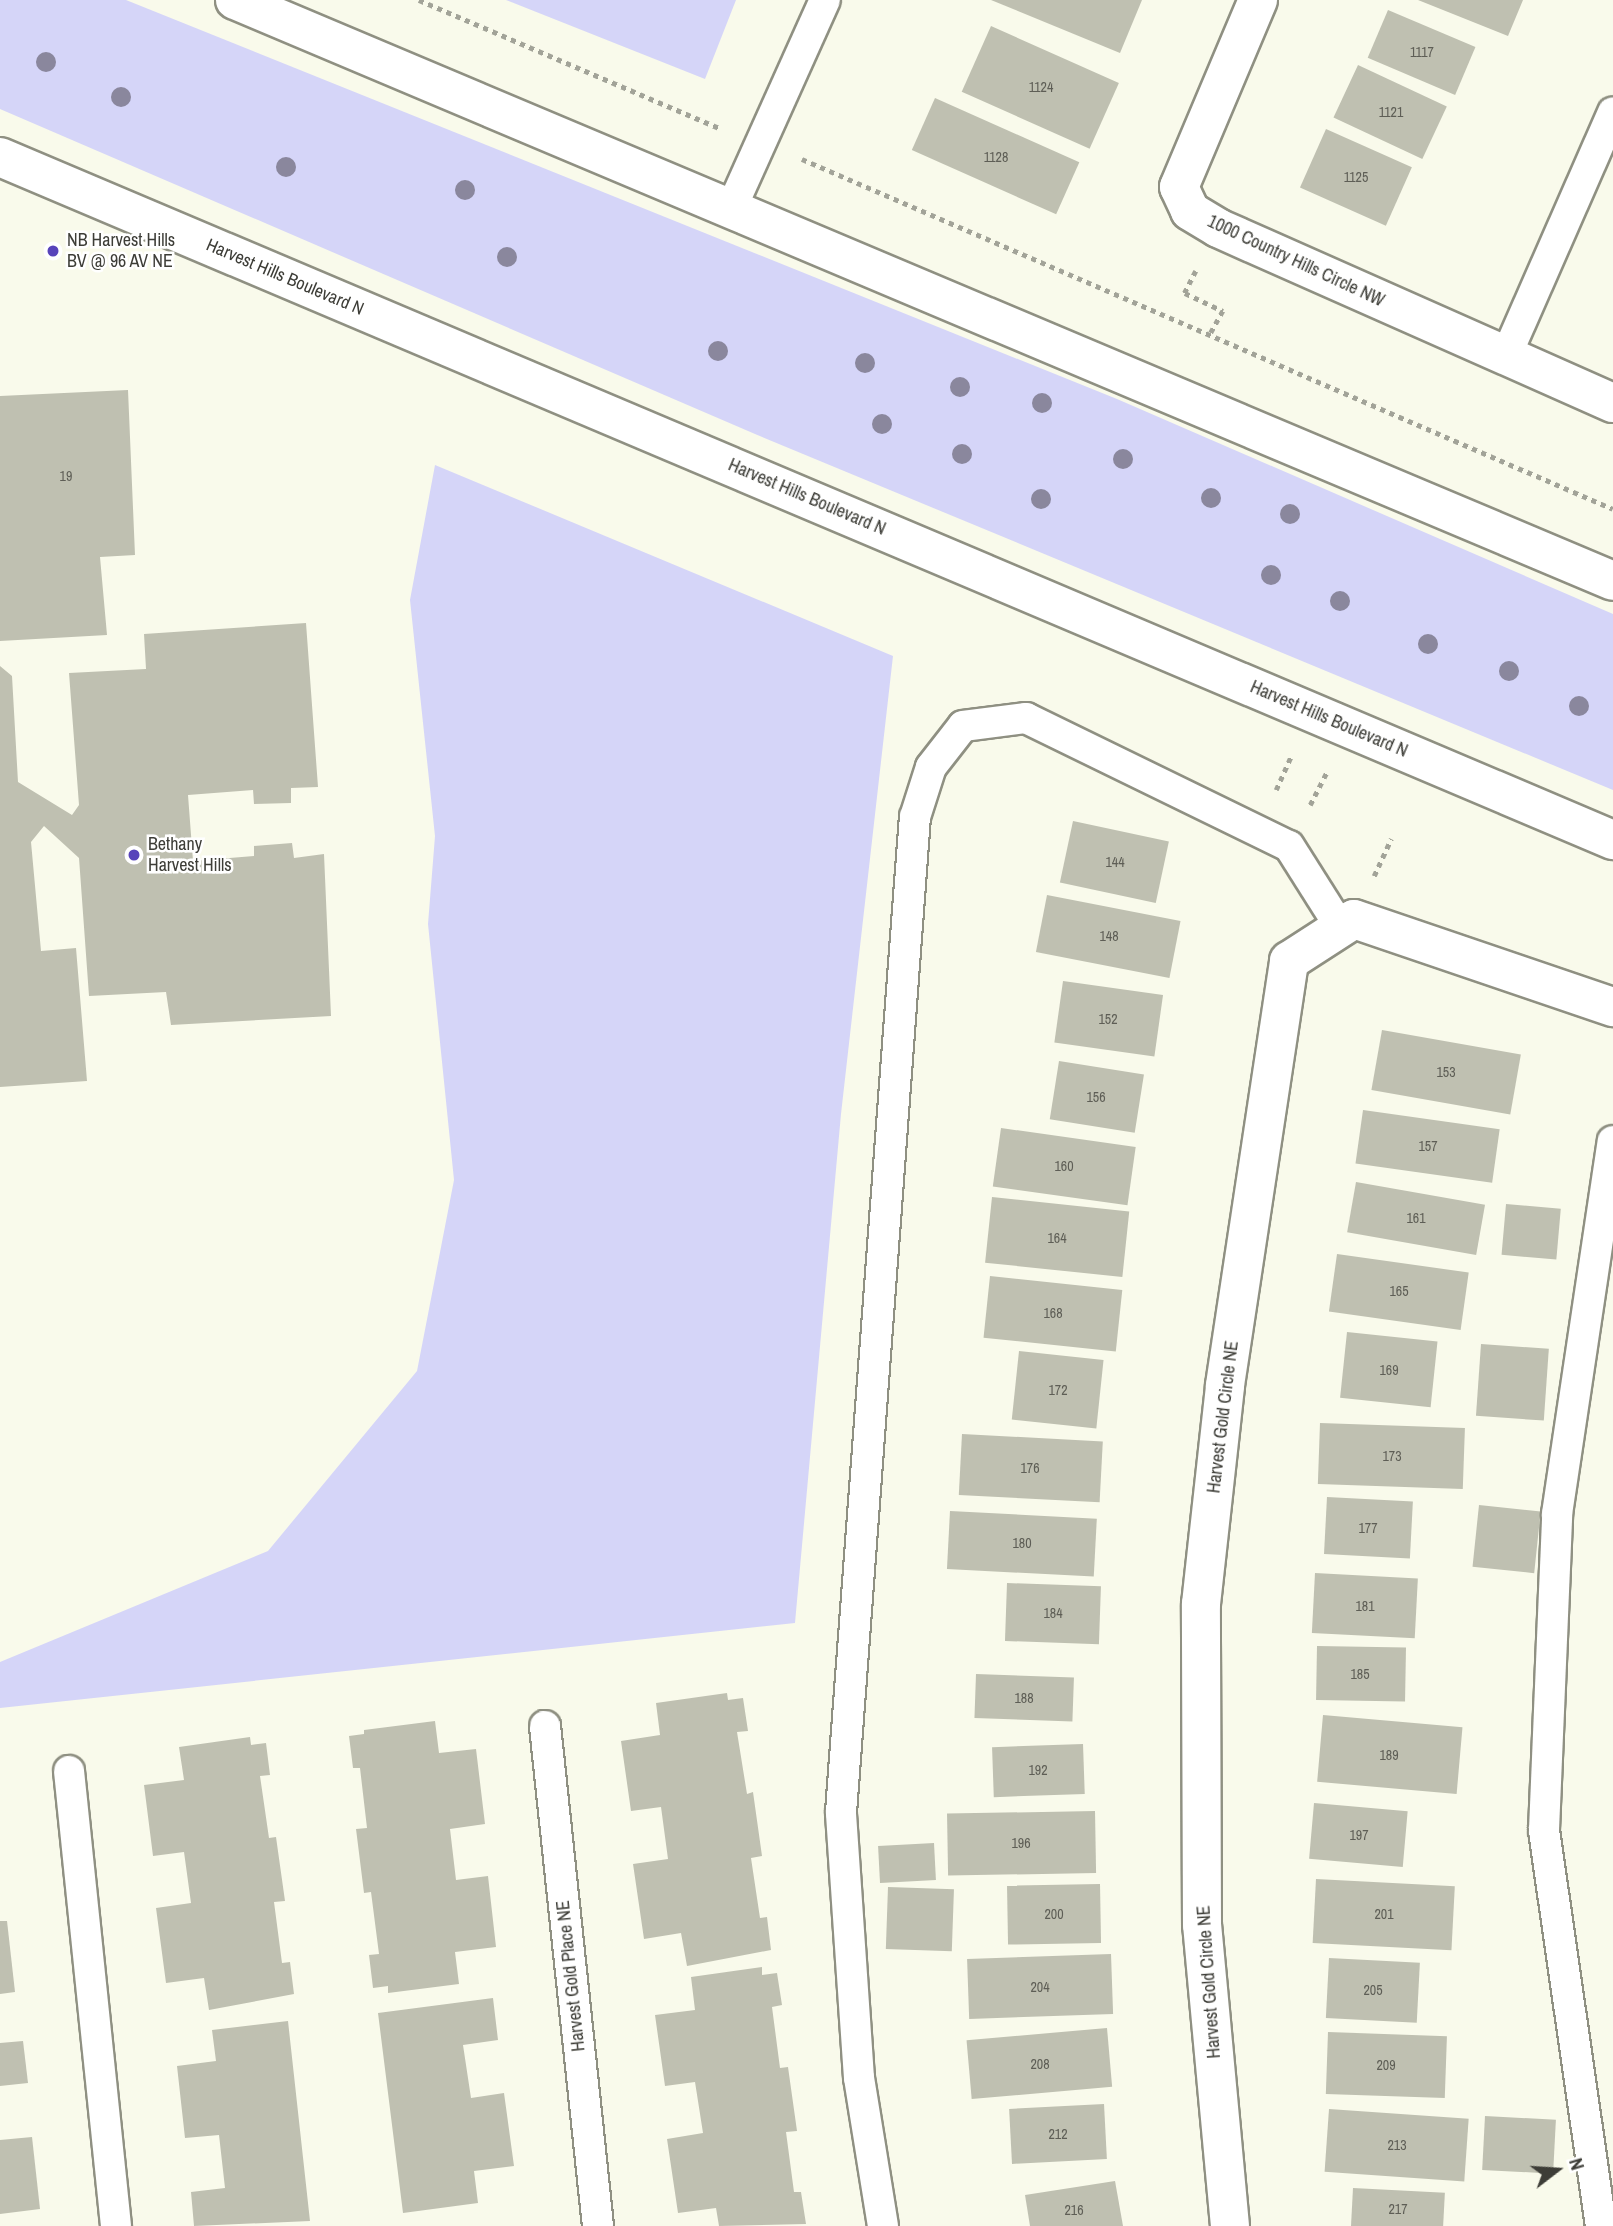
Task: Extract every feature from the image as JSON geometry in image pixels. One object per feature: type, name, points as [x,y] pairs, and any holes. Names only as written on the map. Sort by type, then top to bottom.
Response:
[{"type":"main road","points":[[235,0],[1613,581]]},
{"type":"main road","name":"1000 Country Hills Circle NW","points":[[1258,0],[1179,187],[1190,211],[1218,228],[1613,403]]},
{"type":"main road","name":"Harvest Hills Boulevard N","points":[[0,157],[1613,841]]},
{"type":"main road","points":[[1339,925],[1354,919],[1613,1007]]},
{"type":"main road","name":"Harvest Gold Circle NE","points":[[1230,2226],[1202,1925],[1201,1604],[1225,1385],[1289,961],[1339,925]]},
{"type":"lane","points":[[731,209],[763,143],[825,0]]},
{"type":"lane","points":[[1506,356],[1613,112]]},
{"type":"lane","points":[[883,2226],[859,2078],[841,1812],[915,817],[931,767],[963,726],[1026,718],[1289,846],[1339,925]]},
{"type":"lane","points":[[1601,2226],[1544,1830],[1557,1514],[1613,1141]]},
{"type":"lane","name":"Harvest Gold Place NE","points":[[545,1726],[598,2226]]},
{"type":"lane","points":[[69,1771],[116,2226]]},
{"type":"path","points":[[419,0],[1211,332],[1613,509]]},
{"type":"path","points":[[1211,332],[1223,311],[1185,293],[1218,228]]},
{"type":"path","points":[[1275,791],[1296,747]]},
{"type":"path","points":[[1310,806],[1331,764]]},
{"type":"shaded area","points":[[0,0],[126,0],[1117,399],[1613,614],[1613,790],[755,434],[0,109]]},
{"type":"shaded area","points":[[506,0],[736,0],[705,79]]},
{"type":"shaded area","points":[[435,465],[893,656],[841,1114],[795,1623],[0,1708],[0,1662],[268,1551],[417,1371],[454,1180],[428,924],[435,836],[410,600]]},
{"type":"building","points":[[991,0],[1142,0],[1120,53]]},
{"type":"building","points":[[1418,0],[1523,0],[1508,36]]},
{"type":"building","points":[[1388,10],[1475,47],[1455,95],[1368,58]]},
{"type":"building","points":[[991,26],[1119,83],[1090,149],[962,92]]},
{"type":"building","points":[[1358,65],[1447,106],[1422,159],[1333,118]]},
{"type":"building","points":[[935,98],[1079,162],[1056,214],[912,150]]},
{"type":"building","points":[[1326,129],[1412,167],[1386,226],[1300,187]]},
{"type":"building","points":[[128,390],[135,555],[100,557],[107,635],[0,641],[0,396]]},
{"type":"building","name":"Bethany Harvest Hills","points":[[306,623],[318,787],[291,788],[291,803],[254,804],[253,790],[188,795],[193,861],[254,856],[254,846],[292,843],[294,858],[324,854],[331,1016],[171,1025],[166,992],[89,996],[79,858],[44,826],[31,842],[41,951],[76,948],[87,1081],[0,1087],[0,666],[12,676],[18,782],[72,815],[79,805],[69,673],[146,669],[144,634]]},
{"type":"building","points":[[1073,821],[1169,841],[1156,903],[1060,883]]},
{"type":"building","points":[[1047,895],[1181,921],[1169,978],[1036,952]]},
{"type":"building","points":[[1063,981],[1163,995],[1154,1056],[1054,1042]]},
{"type":"building","points":[[1382,1030],[1521,1054],[1510,1115],[1371,1090]]},
{"type":"building","points":[[1059,1061],[1144,1074],[1135,1133],[1050,1119]]},
{"type":"building","points":[[1363,1110],[1500,1129],[1492,1183],[1355,1163]]},
{"type":"building","points":[[1001,1128],[1136,1147],[1127,1205],[993,1186]]},
{"type":"building","points":[[1356,1182],[1485,1205],[1476,1255],[1347,1232]]},
{"type":"building","points":[[992,1197],[1129,1211],[1122,1277],[985,1263]]},
{"type":"building","points":[[1506,1204],[1561,1209],[1556,1260],[1502,1255]]},
{"type":"building","points":[[1337,1254],[1469,1273],[1461,1330],[1329,1311]]},
{"type":"building","points":[[990,1276],[1122,1290],[1116,1352],[984,1338]]},
{"type":"building","points":[[1347,1332],[1438,1342],[1431,1407],[1340,1398]]},
{"type":"building","points":[[1481,1344],[1549,1349],[1544,1421],[1476,1416]]},
{"type":"building","points":[[1019,1351],[1104,1360],[1096,1429],[1012,1420]]},
{"type":"building","points":[[1320,1423],[1465,1428],[1463,1489],[1318,1484]]},
{"type":"building","points":[[962,1434],[1103,1441],[1100,1502],[959,1495]]},
{"type":"building","points":[[1327,1497],[1413,1502],[1410,1558],[1324,1554]]},
{"type":"building","points":[[1479,1505],[1541,1511],[1534,1573],[1473,1567]]},
{"type":"building","points":[[950,1511],[1097,1519],[1094,1577],[947,1569]]},
{"type":"building","points":[[1315,1573],[1418,1578],[1415,1638],[1312,1633]]},
{"type":"building","points":[[1007,1583],[1101,1586],[1099,1644],[1005,1641]]},
{"type":"building","points":[[1317,1646],[1406,1648],[1405,1702],[1316,1700]]},
{"type":"building","points":[[976,1674],[1074,1677],[1072,1721],[974,1718]]},
{"type":"building","points":[[727,1693],[728,1700],[743,1698],[748,1731],[737,1732],[747,1794],[753,1792],[762,1856],[751,1858],[760,1918],[767,1917],[771,1950],[687,1966],[681,1933],[644,1939],[633,1864],[668,1859],[661,1807],[631,1811],[621,1741],[660,1735],[656,1703]]},
{"type":"building","points":[[1323,1715],[1462,1727],[1457,1794],[1317,1782]]},
{"type":"building","points":[[435,1721],[439,1753],[476,1749],[485,1824],[450,1829],[456,1880],[488,1876],[496,1947],[455,1952],[459,1984],[388,1993],[388,1986],[373,1988],[369,1955],[379,1954],[371,1892],[364,1893],[356,1829],[367,1828],[360,1768],[353,1768],[349,1736],[364,1734],[364,1730]]},
{"type":"building","points":[[250,1737],[251,1745],[266,1743],[270,1775],[260,1776],[269,1838],[276,1837],[285,1901],[274,1902],[282,1963],[290,1962],[294,1994],[209,2010],[204,1978],[166,1983],[156,1908],[191,1903],[184,1852],[153,1856],[144,1785],[184,1780],[179,1747]]},
{"type":"building","points":[[1083,1744],[1085,1794],[994,1797],[992,1747]]},
{"type":"building","points":[[1314,1803],[1408,1811],[1403,1867],[1309,1859]]},
{"type":"building","points":[[1095,1811],[1096,1873],[948,1876],[947,1814]]},
{"type":"building","points":[[934,1843],[936,1880],[880,1883],[878,1846]]},
{"type":"building","points":[[1316,1879],[1455,1886],[1451,1950],[1313,1943]]},
{"type":"building","points":[[1100,1884],[1101,1943],[1008,1945],[1007,1886]]},
{"type":"building","points":[[888,1887],[954,1889],[952,1951],[886,1949]]},
{"type":"building","points":[[0,1921],[7,1921],[15,1992],[0,1994]]},
{"type":"building","points":[[1111,1954],[1113,2014],[969,2019],[967,1959]]},
{"type":"building","points":[[1329,1958],[1420,1963],[1417,2023],[1326,2018]]},
{"type":"building","points":[[762,1967],[762,1975],[777,1973],[782,2005],[772,2007],[780,2068],[788,2067],[797,2131],[786,2132],[794,2192],[801,2192],[806,2224],[719,2226],[716,2208],[678,2213],[667,2139],[703,2133],[695,2082],[665,2086],[655,2015],[695,2010],[691,1977]]},
{"type":"building","points":[[493,1998],[498,2040],[463,2045],[471,2098],[504,2093],[514,2166],[474,2171],[478,2203],[403,2213],[378,2013]]},
{"type":"building","points":[[288,2021],[310,2221],[194,2226],[191,2192],[225,2188],[219,2135],[185,2138],[177,2066],[216,2061],[212,2030]]},
{"type":"building","points":[[1107,2028],[1112,2087],[972,2099],[967,2040]]},
{"type":"building","points":[[1328,2032],[1447,2036],[1445,2098],[1326,2094]]},
{"type":"building","points":[[23,2041],[28,2083],[0,2086],[0,2043]]},
{"type":"building","points":[[1104,2104],[1107,2159],[1012,2164],[1009,2109]]},
{"type":"building","points":[[1329,2109],[1469,2119],[1464,2182],[1325,2172]]},
{"type":"building","points":[[1485,2116],[1556,2120],[1553,2174],[1482,2170]]},
{"type":"building","points":[[32,2137],[40,2209],[0,2214],[0,2140]]},
{"type":"building","points":[[1115,2181],[1123,2226],[1030,2226],[1025,2195]]},
{"type":"building","points":[[1353,2188],[1445,2193],[1443,2226],[1351,2226]]},
{"type":"place","name":"NB Harvest Hills BV @ 96 AV NE","points":[[53,251]]},
{"type":"place","name":"Bethany Harvest Hills","points":[[134,855]]}]
